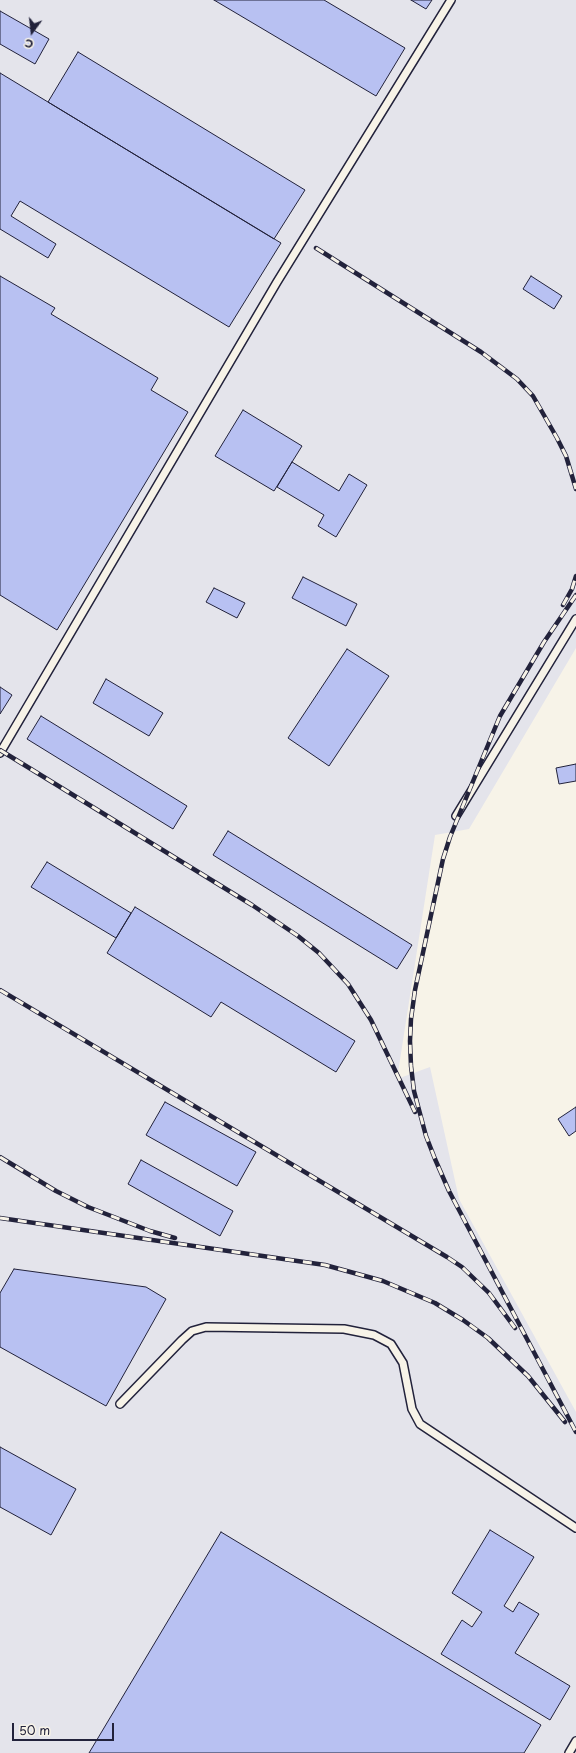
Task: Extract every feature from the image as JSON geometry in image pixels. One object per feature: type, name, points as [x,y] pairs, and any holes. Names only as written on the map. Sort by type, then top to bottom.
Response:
[{"type":"lane","points":[[0,753],[277,282],[451,0]]},
{"type":"lane","points":[[456,816],[576,619]]},
{"type":"lane","points":[[120,1404],[192,1331],[206,1327],[344,1329],[374,1335],[391,1344],[403,1363],[412,1409],[420,1424],[576,1528]]},
{"type":"lane","points":[[569,1753],[576,1741]]},
{"type":"shaded area","points":[[0,0],[576,0],[576,648],[469,829],[435,835],[397,1079],[430,1067],[459,1199],[576,1412],[576,1753],[0,1753]]},
{"type":"building","points":[[214,0],[324,0],[405,48],[376,96]]},
{"type":"building","points":[[411,0],[432,0],[426,9]]},
{"type":"building","points":[[0,11],[49,39],[35,64],[0,44]]},
{"type":"building","points":[[78,52],[305,190],[274,239],[48,102]]},
{"type":"building","points":[[0,73],[281,243],[229,327],[20,201],[11,216],[56,244],[48,258],[0,229]]},
{"type":"building","points":[[0,276],[55,308],[51,314],[158,378],[151,390],[188,412],[57,630],[0,595]]},
{"type":"building","points":[[531,276],[562,296],[554,309],[523,289]]},
{"type":"building","points":[[243,410],[302,446],[274,491],[215,456]]},
{"type":"building","points":[[292,462],[339,491],[349,474],[367,485],[336,537],[318,526],[324,515],[277,487]]},
{"type":"building","points":[[303,577],[357,604],[346,626],[292,598]]},
{"type":"building","points":[[214,588],[245,603],[237,618],[206,602]]},
{"type":"building","points":[[347,649],[389,676],[329,766],[288,738]]},
{"type":"building","points":[[106,679],[163,713],[149,736],[93,703]]},
{"type":"building","points":[[0,687],[12,695],[0,714]]},
{"type":"building","points":[[41,716],[187,806],[173,829],[27,739]]},
{"type":"building","points":[[576,764],[576,781],[559,784],[556,768]]},
{"type":"building","points":[[228,831],[412,945],[397,969],[213,855]]},
{"type":"building","points":[[47,862],[131,913],[116,938],[31,887]]},
{"type":"building","points":[[135,907],[355,1041],[336,1072],[221,1002],[211,1017],[107,953]]},
{"type":"building","points":[[165,1102],[256,1152],[237,1186],[146,1135]]},
{"type":"building","points":[[576,1107],[576,1131],[569,1136],[558,1119]]},
{"type":"building","points":[[141,1160],[233,1211],[220,1236],[128,1184]]},
{"type":"building","points":[[14,1269],[146,1287],[166,1299],[106,1406],[0,1347],[0,1293]]},
{"type":"building","points":[[0,1447],[76,1489],[51,1535],[0,1507]]},
{"type":"building","points":[[490,1530],[534,1557],[504,1606],[513,1612],[519,1602],[539,1614],[515,1653],[570,1686],[550,1720],[441,1654],[462,1620],[472,1627],[482,1612],[452,1593]]},
{"type":"building","points":[[221,1532],[541,1725],[524,1753],[89,1753]]},
{"type":"railway","points":[[316,248],[481,352],[517,379],[533,396],[557,438],[566,456],[576,489]]},
{"type":"railway","points":[[563,605],[572,589],[576,576]]},
{"type":"railway","points":[[576,595],[544,642],[500,716],[450,837],[443,859],[415,990],[410,1041],[414,1091],[426,1136],[435,1159],[449,1191],[576,1432]]},
{"type":"railway","points":[[0,750],[252,905],[298,936],[319,953],[348,984],[371,1020],[415,1112]]},
{"type":"railway","points":[[0,990],[447,1257],[462,1267],[489,1293],[515,1328]]},
{"type":"railway","points":[[0,1157],[56,1191],[88,1207],[150,1231],[175,1238]]},
{"type":"railway","points":[[0,1218],[325,1265],[383,1281],[435,1303],[463,1320],[488,1338],[528,1376],[565,1422]]}]
